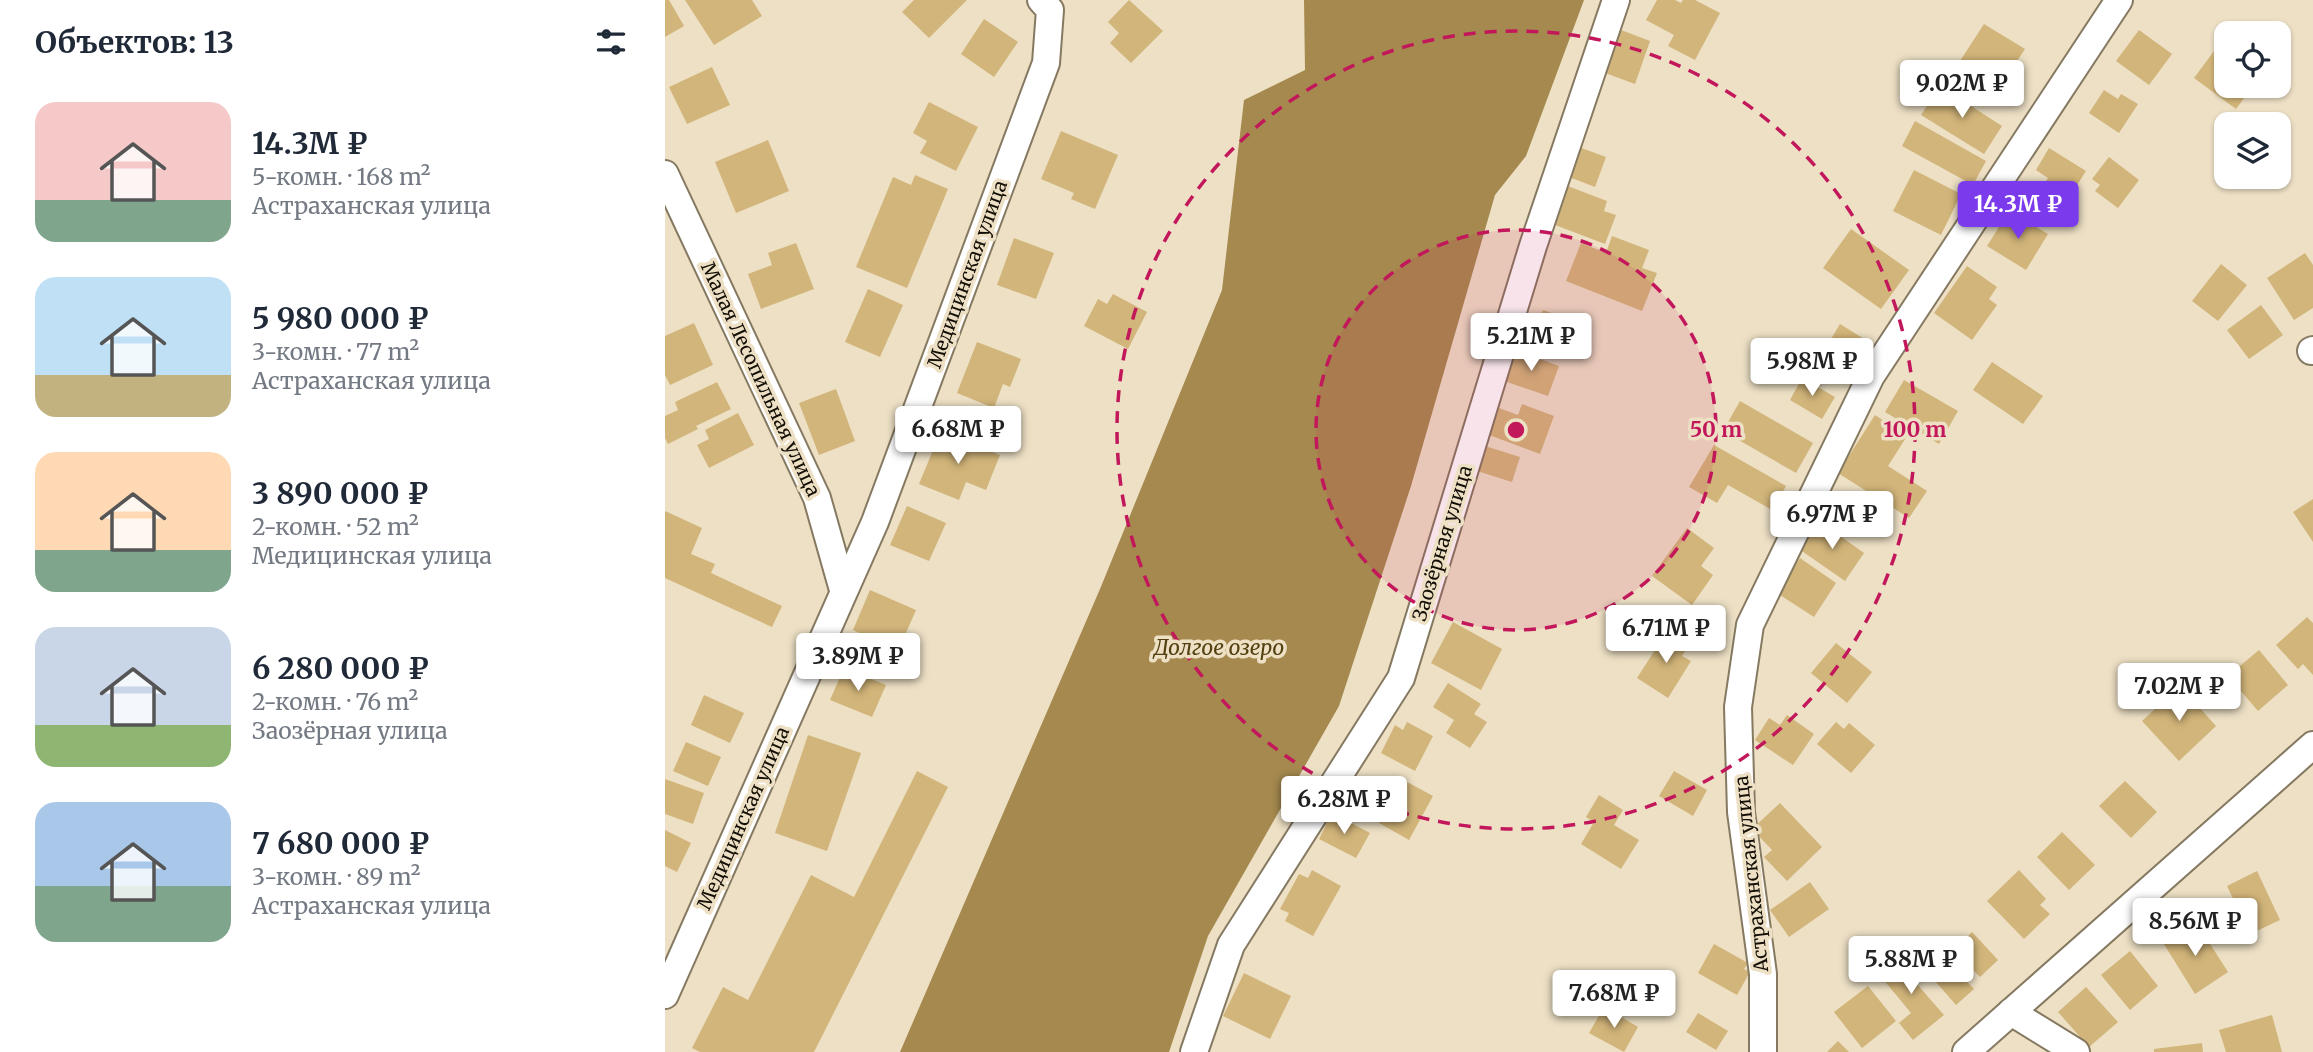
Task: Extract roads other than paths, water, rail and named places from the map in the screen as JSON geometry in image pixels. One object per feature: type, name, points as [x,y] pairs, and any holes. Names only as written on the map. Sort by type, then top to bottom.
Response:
[{"type":"street","name":"Заозёрная улица","points":[[1194,1052],[1231,945],[1401,678],[1533,246],[1616,0]]},
{"type":"street","name":"Астраханская улица","points":[[1763,1052],[1763,974],[1741,812],[1738,706],[1751,625],[1871,376],[2119,0]]},
{"type":"street","name":"Медицинская улица","points":[[665,995],[875,522],[1046,63],[1046,5]]},
{"type":"street","name":"Малая Лесопильная улица","points":[[665,174],[817,498],[843,590]]},
{"type":"street","points":[[1966,1052],[2313,745]]},
{"type":"street","points":[[2011,1012],[2076,1052]]},
{"type":"water","name":"Долгое озеро","points":[[1304,0],[1584,0],[1526,156],[1495,195],[1411,486],[1339,706],[1208,936],[1169,1052],[900,1052],[1100,589],[1222,290],[1244,100],[1305,70]]}]
